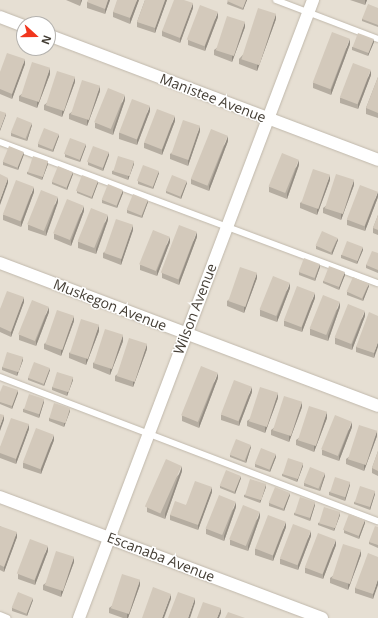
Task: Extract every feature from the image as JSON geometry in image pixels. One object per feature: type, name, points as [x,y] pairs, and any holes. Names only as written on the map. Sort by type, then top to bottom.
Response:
[{"type":"street","name":"Wilson Avenue","points":[[79,618],[312,0]]},
{"type":"street","points":[[0,17],[16,23]]},
{"type":"street","name":"Manistee Avenue","points":[[56,38],[378,160]]},
{"type":"street","name":"Muskegon Avenue","points":[[0,264],[378,406]]},
{"type":"street","name":"Escanaba Avenue","points":[[0,496],[322,618]]},
{"type":"lane","points":[[276,0],[378,39]]},
{"type":"lane","points":[[0,142],[378,283]]},
{"type":"lane","points":[[0,377],[378,521]]},
{"type":"lane","points":[[0,615],[7,618]]},
{"type":"shaded area","points":[[0,0],[378,0],[378,618],[0,618]]},
{"type":"building","points":[[88,0],[108,0],[105,9],[87,2]]},
{"type":"building","points":[[117,0],[137,0],[130,18],[113,12]]},
{"type":"building","points":[[145,0],[165,0],[155,28],[137,22]]},
{"type":"building","points":[[174,0],[184,0],[193,3],[180,38],[162,31]]},
{"type":"building","points":[[246,0],[243,8],[227,1]]},
{"type":"building","points":[[368,4],[378,8],[378,25],[362,19]]},
{"type":"building","points":[[200,5],[218,12],[204,46],[187,40]]},
{"type":"building","points":[[258,8],[276,14],[259,65],[241,59]]},
{"type":"building","points":[[227,16],[245,22],[234,56],[216,50]]},
{"type":"building","points":[[332,32],[350,39],[330,89],[313,82]]},
{"type":"building","points":[[358,33],[374,39],[368,53],[353,47]]},
{"type":"building","points":[[7,53],[25,59],[12,94],[0,89],[0,72]]},
{"type":"building","points":[[32,62],[50,68],[39,102],[21,96]]},
{"type":"building","points":[[353,63],[371,70],[357,104],[340,98]]},
{"type":"building","points":[[57,71],[75,77],[64,111],[46,105]]},
{"type":"building","points":[[378,77],[378,113],[366,108]]},
{"type":"building","points":[[82,80],[100,86],[89,120],[71,114]]},
{"type":"building","points":[[108,88],[125,95],[111,129],[94,122]]},
{"type":"building","points":[[132,99],[150,106],[137,139],[119,133]]},
{"type":"building","points":[[157,109],[175,116],[162,149],[144,143]]},
{"type":"building","points":[[0,111],[6,113],[0,129]]},
{"type":"building","points":[[17,117],[32,123],[25,139],[11,133]]},
{"type":"building","points":[[183,120],[200,126],[188,160],[171,154]]},
{"type":"building","points":[[44,128],[59,134],[52,150],[38,144]]},
{"type":"building","points":[[211,129],[228,136],[207,186],[191,179]]},
{"type":"building","points":[[70,138],[86,144],[80,160],[64,154]]},
{"type":"building","points":[[9,146],[24,152],[17,168],[3,162]]},
{"type":"building","points":[[93,146],[109,152],[103,168],[87,162]]},
{"type":"building","points":[[282,153],[299,160],[285,193],[269,186]]},
{"type":"building","points":[[33,156],[48,161],[43,177],[28,172]]},
{"type":"building","points":[[118,156],[134,161],[130,176],[113,171]]},
{"type":"building","points":[[143,165],[159,171],[153,187],[137,181]]},
{"type":"building","points":[[58,166],[73,172],[66,188],[52,182]]},
{"type":"building","points":[[313,169],[330,175],[318,209],[301,203]]},
{"type":"building","points":[[0,174],[8,178],[0,200]]},
{"type":"building","points":[[336,174],[354,180],[343,214],[325,208]]},
{"type":"building","points":[[82,175],[98,181],[92,197],[76,191]]},
{"type":"building","points":[[172,175],[187,181],[180,197],[166,191]]},
{"type":"building","points":[[16,180],[34,187],[20,221],[3,215]]},
{"type":"building","points":[[108,184],[123,190],[116,206],[102,200]]},
{"type":"building","points":[[360,185],[378,192],[364,226],[347,220]]},
{"type":"building","points":[[41,190],[58,197],[44,231],[27,224]]},
{"type":"building","points":[[133,194],[148,200],[141,216],[127,210]]},
{"type":"building","points":[[67,199],[84,206],[70,240],[53,233]]},
{"type":"building","points":[[91,208],[108,215],[94,248],[78,241]]},
{"type":"building","points":[[378,215],[378,230],[373,228]]},
{"type":"building","points":[[116,219],[133,225],[121,259],[104,253]]},
{"type":"building","points":[[179,225],[197,232],[178,279],[161,273]]},
{"type":"building","points":[[153,230],[170,237],[156,271],[139,264]]},
{"type":"building","points":[[322,231],[338,238],[331,253],[315,246]]},
{"type":"building","points":[[347,241],[363,247],[357,261],[342,255]]},
{"type":"building","points":[[372,251],[378,253],[378,270],[366,265]]},
{"type":"building","points":[[304,258],[320,264],[314,278],[299,272]]},
{"type":"building","points":[[329,266],[345,272],[339,287],[323,281]]},
{"type":"building","points":[[240,267],[257,273],[245,307],[228,301]]},
{"type":"building","points":[[273,276],[290,283],[276,316],[260,309]]},
{"type":"building","points":[[353,277],[369,284],[362,299],[346,292]]},
{"type":"building","points":[[297,286],[315,293],[301,327],[284,321]]},
{"type":"building","points":[[7,291],[24,297],[11,332],[0,327],[0,309]]},
{"type":"building","points":[[323,295],[340,302],[326,335],[310,328]]},
{"type":"building","points":[[32,300],[49,307],[35,341],[18,334]]},
{"type":"building","points":[[348,304],[365,311],[351,344],[335,337]]},
{"type":"building","points":[[57,310],[74,316],[62,350],[45,344]]},
{"type":"building","points":[[369,312],[378,316],[378,342],[374,353],[356,347]]},
{"type":"building","points":[[81,319],[99,325],[88,359],[70,353]]},
{"type":"building","points":[[105,329],[123,335],[112,369],[94,363]]},
{"type":"building","points":[[129,338],[147,344],[135,382],[117,376]]},
{"type":"building","points":[[7,352],[23,357],[19,372],[2,367]]},
{"type":"building","points":[[34,362],[50,368],[44,384],[28,378]]},
{"type":"building","points":[[201,366],[218,373],[198,422],[181,415]]},
{"type":"building","points":[[57,372],[73,377],[69,392],[52,387]]},
{"type":"building","points":[[234,380],[252,387],[238,421],[221,415]]},
{"type":"building","points":[[3,385],[18,390],[12,406],[0,402],[0,392]]},
{"type":"building","points":[[260,387],[278,393],[267,427],[249,421]]},
{"type":"building","points":[[29,394],[44,399],[39,414],[24,409]]},
{"type":"building","points":[[284,396],[302,402],[291,436],[273,430]]},
{"type":"building","points":[[54,403],[70,408],[66,423],[49,418]]},
{"type":"building","points":[[309,406],[327,412],[316,446],[298,440]]},
{"type":"building","points":[[0,414],[4,415],[0,426]]},
{"type":"building","points":[[335,415],[352,422],[338,456],[321,449]]},
{"type":"building","points":[[11,418],[29,424],[16,459],[0,453],[0,447]]},
{"type":"building","points":[[359,425],[377,431],[366,465],[348,459]]},
{"type":"building","points":[[36,428],[54,435],[40,469],[23,463]]},
{"type":"building","points":[[236,439],[251,445],[244,461],[230,455]]},
{"type":"building","points":[[261,448],[276,454],[269,470],[255,464]]},
{"type":"building","points":[[378,451],[378,471],[372,468]]},
{"type":"building","points":[[288,458],[303,463],[298,479],[283,474]]},
{"type":"building","points":[[166,459],[182,466],[160,513],[145,507]]},
{"type":"building","points":[[310,467],[325,473],[318,489],[304,483]]},
{"type":"building","points":[[226,470],[241,476],[234,492],[220,486]]},
{"type":"building","points":[[335,477],[350,482],[345,497],[330,492]]},
{"type":"building","points":[[250,479],[266,484],[261,500],[245,495]]},
{"type":"building","points":[[195,481],[212,487],[198,525],[170,515],[175,501],[186,505]]},
{"type":"building","points":[[360,486],[375,491],[370,507],[355,502]]},
{"type":"building","points":[[275,487],[290,493],[283,509],[269,503]]},
{"type":"building","points":[[219,495],[236,502],[222,535],[206,528]]},
{"type":"building","points":[[300,497],[315,502],[310,518],[295,513]]},
{"type":"building","points":[[243,505],[260,512],[246,546],[229,539]]},
{"type":"building","points":[[324,507],[340,512],[335,528],[319,523]]},
{"type":"building","points":[[349,514],[365,520],[359,536],[343,530]]},
{"type":"building","points":[[268,515],[286,522],[273,555],[255,549]]},
{"type":"building","points":[[293,524],[311,531],[297,565],[280,559]]},
{"type":"building","points":[[0,526],[17,532],[4,567],[0,565]]},
{"type":"building","points":[[375,526],[378,527],[378,545],[369,542]]},
{"type":"building","points":[[318,533],[336,540],[322,574],[305,568]]},
{"type":"building","points":[[30,539],[48,546],[34,580],[17,574]]},
{"type":"building","points":[[343,544],[361,550],[350,584],[332,578]]},
{"type":"building","points":[[56,551],[74,557],[63,591],[45,585]]},
{"type":"building","points":[[368,553],[378,557],[378,579],[373,594],[355,588]]},
{"type":"building","points":[[122,574],[140,580],[129,614],[111,608]]},
{"type":"building","points":[[153,587],[171,594],[162,618],[142,618]]},
{"type":"building","points":[[18,592],[33,598],[26,614],[12,608]]},
{"type":"building","points":[[178,592],[195,598],[188,618],[168,618]]},
{"type":"building","points":[[203,602],[221,608],[217,618],[197,618]]},
{"type":"building","points":[[228,612],[245,618],[225,618]]}]
